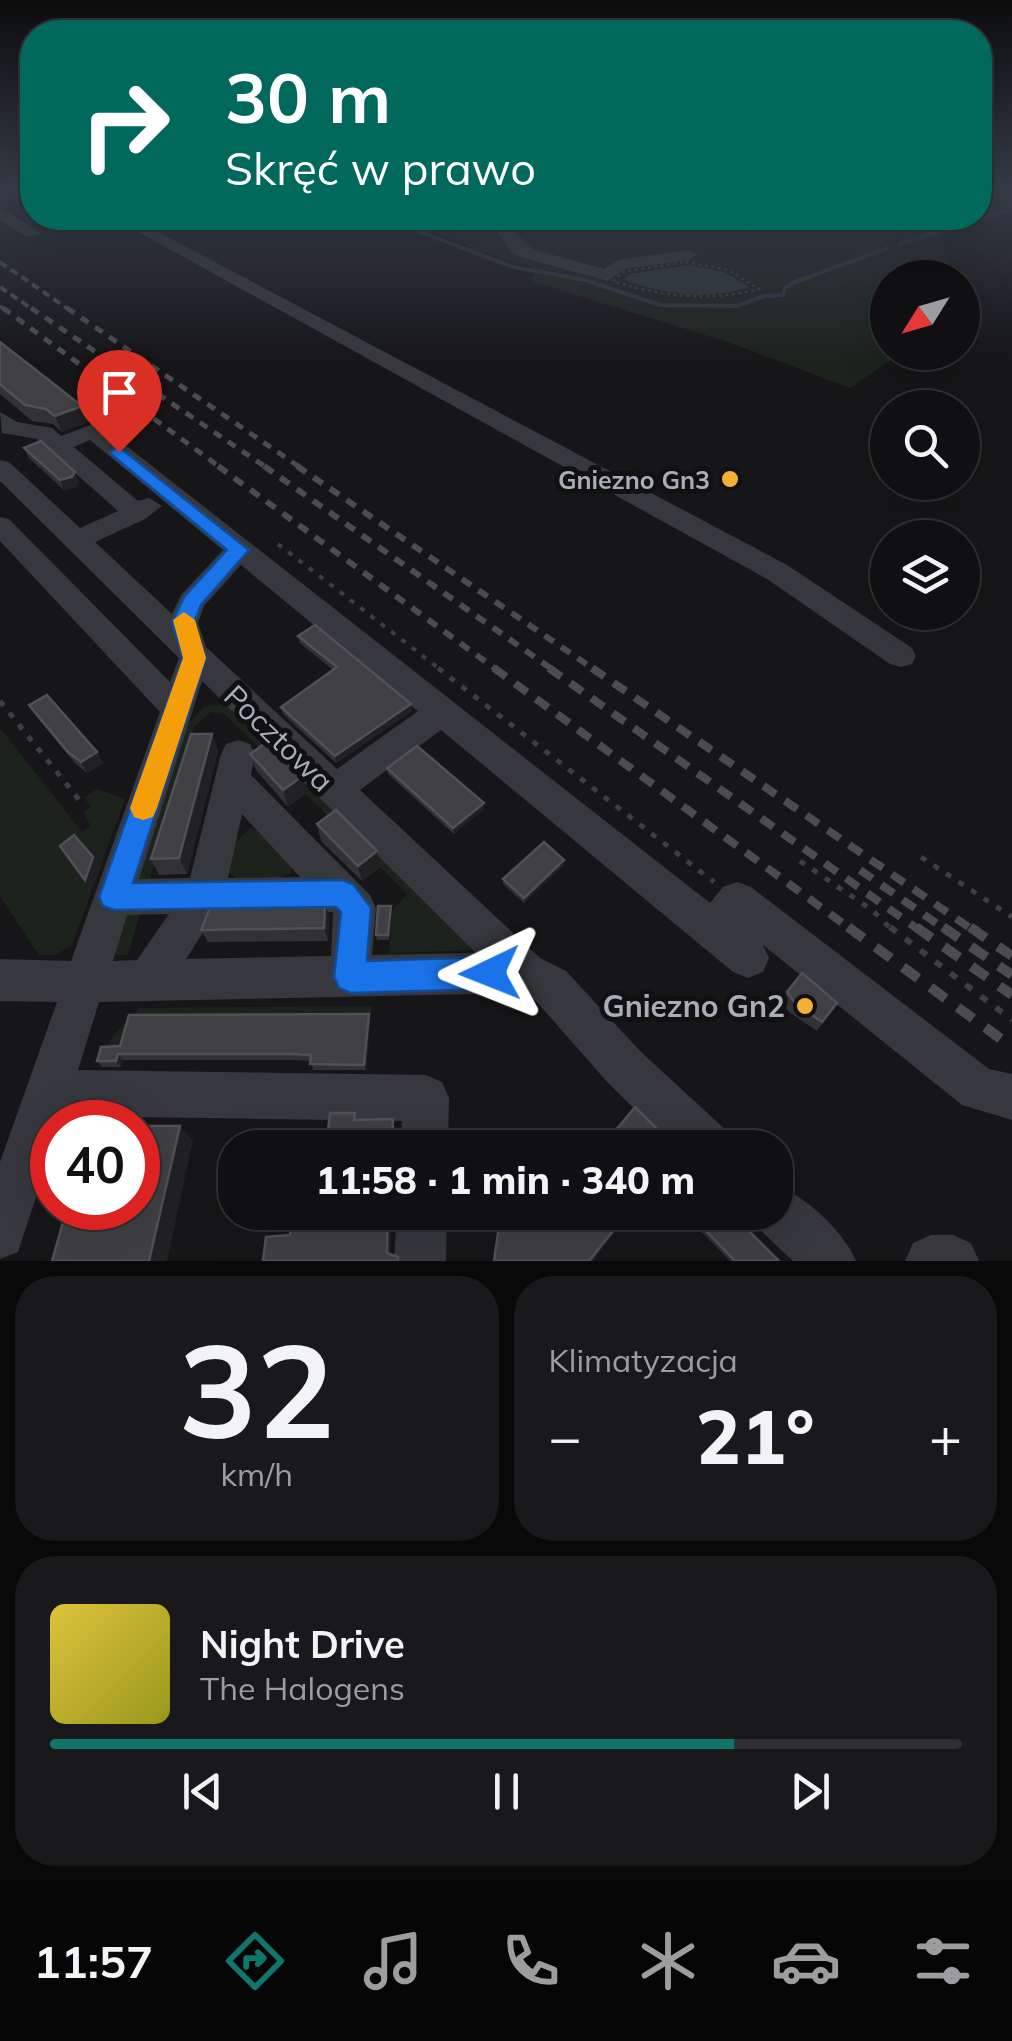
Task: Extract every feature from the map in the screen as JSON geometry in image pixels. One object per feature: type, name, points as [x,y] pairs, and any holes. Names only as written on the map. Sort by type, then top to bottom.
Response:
[{"type":"street","points":[[173,246],[777,572],[902,656]]},
{"type":"street","points":[[515,246],[577,269],[588,258],[616,272],[688,255]]},
{"type":"street","points":[[0,419],[10,428],[44,434],[136,512]]},
{"type":"street","points":[[58,445],[92,431],[441,712],[978,1089],[1012,1097]]},
{"type":"street","points":[[0,468],[194,658]]},
{"type":"street","points":[[76,541],[172,496]]},
{"type":"street","points":[[0,525],[177,709]]},
{"type":"street","points":[[194,658],[183,623],[192,602],[239,550]]},
{"type":"street","name":"Pocztowa","points":[[0,1234],[194,658],[525,972],[551,986],[625,1068],[691,1130]]},
{"type":"street","points":[[334,790],[441,712]]},
{"type":"street","points":[[148,981],[205,895],[235,766],[356,908],[350,977]]},
{"type":"street","points":[[114,897],[342,894]]},
{"type":"street","points":[[725,915],[748,958]]},
{"type":"street","points":[[0,980],[84,982],[525,972]]},
{"type":"street","points":[[47,1093],[426,1098],[425,1130]]},
{"type":"street","points":[[793,1226],[830,1261]]},
{"type":"street","points":[[420,1261],[421,1230]]},
{"type":"street","points":[[931,1261],[953,1261]]},
{"type":"path","points":[[686,262],[728,270],[759,289],[730,298],[664,298],[616,272],[686,262]]},
{"type":"path","points":[[278,544],[725,915]]},
{"type":"path","points":[[0,701],[84,806]]},
{"type":"path","points":[[921,857],[1012,917]]},
{"type":"path","points":[[800,861],[872,910],[905,942],[1012,1020]]},
{"type":"shaded area","points":[[469,246],[537,255],[526,246],[944,246],[946,260],[870,260],[870,370],[877,370],[850,388],[728,342],[531,281],[536,268]]},
{"type":"shaded area","points":[[689,265],[724,272],[749,287],[717,294],[686,294],[625,280],[629,274]]},
{"type":"shaded area","points":[[223,704],[478,950],[389,953],[392,911],[407,894],[225,714],[211,712],[194,727],[128,955],[113,955],[186,726],[204,707]]},
{"type":"shaded area","points":[[0,728],[82,832],[91,826],[83,813],[91,806],[84,798],[97,789],[125,799],[72,945],[55,955],[39,955],[0,896]]},
{"type":"shaded area","points":[[251,828],[258,830],[291,864],[291,873],[254,882],[234,877],[229,871],[229,858],[236,843]]},
{"type":"shaded area","points":[[372,1006],[370,1020],[106,1053],[112,1037],[139,1008]]},
{"type":"building","points":[[0,342],[82,406],[55,416],[46,409],[25,405],[0,384]]},
{"type":"building","points":[[41,441],[75,472],[72,477],[60,480],[24,448]]},
{"type":"building","points":[[315,625],[411,704],[335,756],[281,707],[337,667],[298,636]]},
{"type":"building","points":[[47,695],[97,752],[81,762],[68,752],[29,705]]},
{"type":"building","points":[[191,734],[212,734],[179,858],[151,859]]},
{"type":"building","points":[[267,742],[301,777],[283,790],[250,754]]},
{"type":"building","points":[[417,746],[484,803],[453,828],[387,768]]},
{"type":"building","points":[[336,810],[377,851],[358,866],[317,824]]},
{"type":"building","points":[[74,835],[93,857],[85,880],[60,846]]},
{"type":"building","points":[[544,842],[564,860],[524,898],[503,879]]},
{"type":"building","points":[[325,903],[324,928],[201,930],[211,905]]},
{"type":"building","points":[[378,906],[391,906],[388,935],[376,935]]},
{"type":"building","points":[[802,973],[837,1003],[822,1022],[795,1003],[787,992]]},
{"type":"building","points":[[369,1014],[364,1065],[310,1064],[311,1055],[292,1054],[118,1054],[116,1061],[97,1061],[101,1047],[120,1046],[129,1015]]},
{"type":"building","points":[[635,1107],[658,1130],[616,1130]]},
{"type":"building","points":[[330,1113],[355,1113],[354,1120],[393,1119],[393,1130],[328,1130]]},
{"type":"building","points":[[160,1126],[180,1126],[160,1213]]},
{"type":"building","points":[[61,1230],[156,1230],[149,1261],[52,1261]]},
{"type":"building","points":[[291,1230],[388,1230],[387,1253],[398,1257],[398,1261],[263,1261],[266,1237],[290,1235]]},
{"type":"building","points":[[498,1230],[614,1230],[589,1261],[494,1261]]},
{"type":"building","points":[[705,1230],[748,1230],[779,1261],[735,1261]]},
{"type":"waterway","points":[[457,246],[513,267],[585,280],[660,305],[737,306],[764,296],[783,295],[785,288],[795,282],[888,248]]},
{"type":"railway","points":[[0,262],[71,311]]},
{"type":"railway","points":[[0,287],[35,311]]},
{"type":"railway","points":[[0,306],[6,311]]},
{"type":"railway","points":[[3,308],[221,468]]},
{"type":"railway","points":[[31,308],[267,468]]},
{"type":"railway","points":[[67,308],[301,468]]},
{"type":"railway","points":[[218,466],[497,670]]},
{"type":"railway","points":[[264,466],[553,670]]},
{"type":"railway","points":[[297,466],[595,670]]},
{"type":"railway","points":[[494,668],[852,930]]},
{"type":"railway","points":[[549,668],[919,930]]},
{"type":"railway","points":[[592,668],[973,930]]},
{"type":"railway","points":[[860,870],[946,930]]},
{"type":"railway","points":[[848,927],[1012,1047]]},
{"type":"railway","points":[[916,927],[1012,995]]},
{"type":"railway","points":[[943,927],[1012,975]]},
{"type":"railway","points":[[970,927],[1012,956]]},
{"type":"slow traffic","points":[[143,808],[194,658],[184,620]]},
{"type":"place","name":"Gniezno Gn3","points":[[730,479]]},
{"type":"place","name":"Gniezno Gn2","points":[[805,1006]]},
{"type":"route","points":[[119,452],[239,550],[192,602],[183,623],[194,658],[114,897],[342,894],[356,908],[350,977],[490,973]]}]
